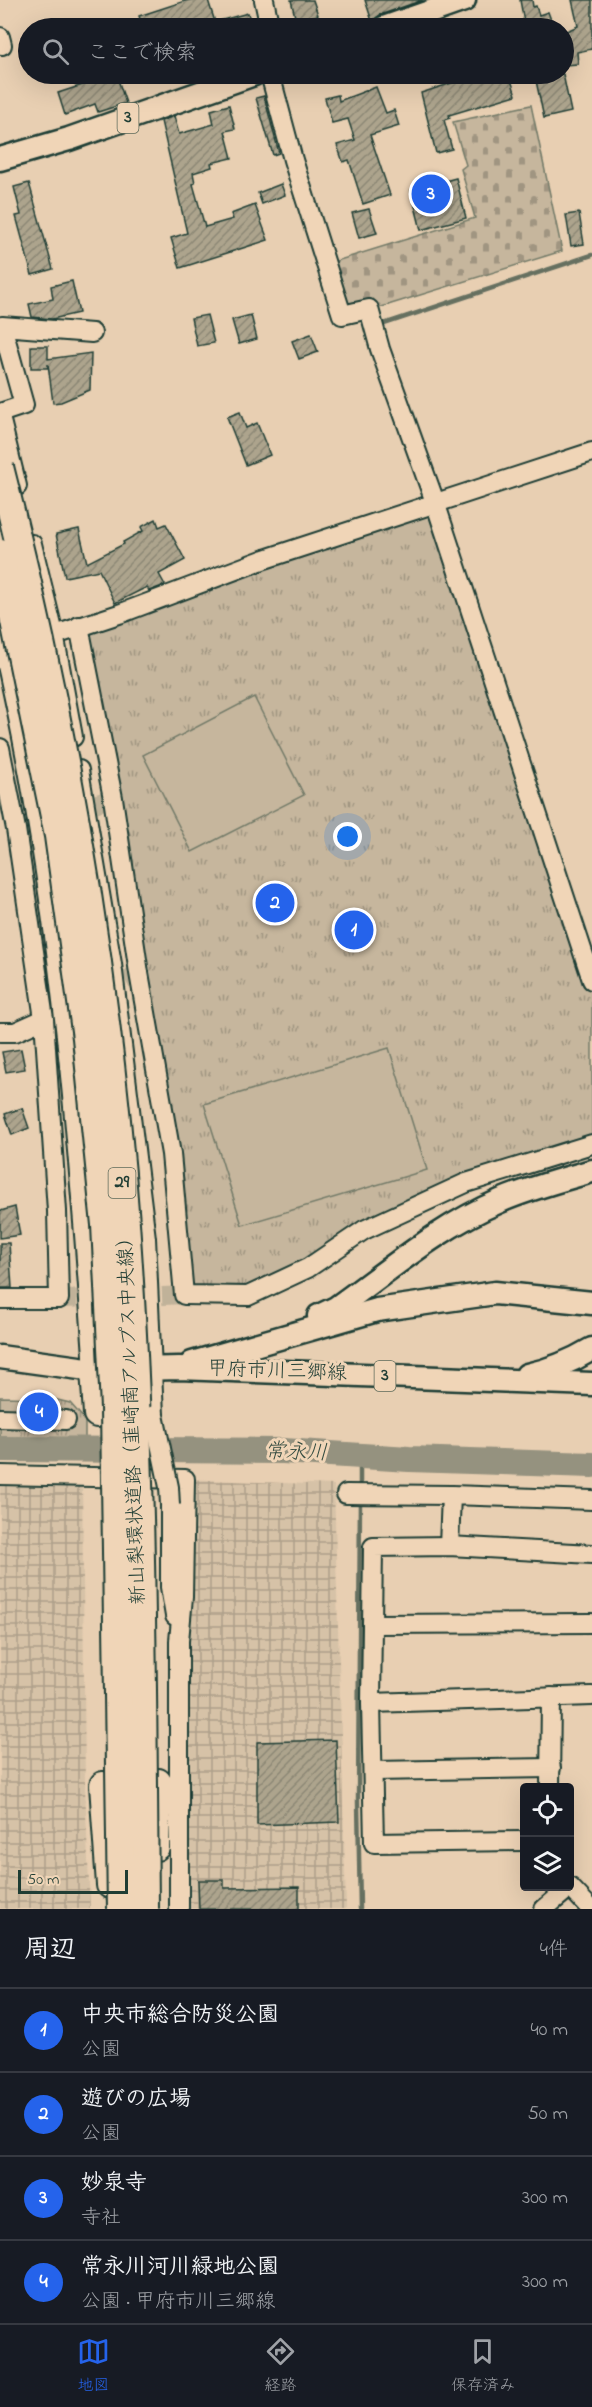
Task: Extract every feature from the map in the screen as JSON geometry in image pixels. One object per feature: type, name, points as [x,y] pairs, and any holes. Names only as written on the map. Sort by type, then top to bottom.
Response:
[{"type":"highway","name":"新山梨環状道路（韮崎南アルプス中央線）","points":[[0,467],[39,628],[78,829],[107,1034],[118,1134],[126,1221],[136,1402],[145,1909]]},
{"type":"highway","name":"新山梨環状道路（韮崎南アルプス中央線）","points":[[0,553],[58,836],[86,1038],[105,1225],[114,1408],[121,1909]]},
{"type":"highway","points":[[94,1370],[97,1414],[103,1785],[111,1909]]},
{"type":"highway","points":[[154,1415],[158,1782],[154,1909]]},
{"type":"main road","points":[[413,18],[464,0]]},
{"type":"main road","name":"3","points":[[0,159],[69,139],[226,84]]},
{"type":"main road","name":"甲府市川三郷線","points":[[261,1344],[336,1308],[430,1240],[499,1201],[543,1185],[592,1172]]},
{"type":"main road","name":"甲府市川三郷線","points":[[179,1368],[377,1310],[495,1293],[592,1303]]},
{"type":"main road","points":[[498,1381],[542,1372],[578,1358],[592,1349]]},
{"type":"main road","name":"甲府市川三郷線","points":[[0,1358],[94,1370],[179,1368],[592,1384]]},
{"type":"street","points":[[264,0],[268,18]]},
{"type":"street","points":[[273,84],[342,315],[369,309],[380,349],[435,502],[592,980]]},
{"type":"street","points":[[92,333],[2,326],[24,405],[0,415],[54,634],[112,964],[146,1238],[154,1415],[169,1487],[170,1587],[178,1641]]},
{"type":"street","points":[[2,655],[54,634],[119,614],[265,559],[592,452]]},
{"type":"street","points":[[79,626],[113,798],[171,1154],[184,1295],[248,1296],[308,1268],[364,1230],[466,1183],[592,1144]]},
{"type":"street","points":[[0,635],[2,655],[25,757],[53,930],[73,1099],[94,1370]]},
{"type":"street","points":[[0,748],[8,832],[44,1019],[57,1211],[59,1299],[0,1299]]},
{"type":"street","points":[[0,1032],[15,1032],[44,1019]]},
{"type":"street","points":[[0,1418],[66,1420]]},
{"type":"street","points":[[0,1475],[185,1479],[183,1597],[178,1641],[179,1909]]},
{"type":"street","points":[[346,1494],[592,1500]]},
{"type":"street","points":[[449,1546],[451,1495]]},
{"type":"street","points":[[520,1841],[374,1843],[371,1703],[373,1547],[449,1546],[592,1554]]},
{"type":"street","points":[[372,1624],[592,1623]]},
{"type":"street","points":[[371,1703],[592,1696]]},
{"type":"street","points":[[550,1783],[551,1697]]},
{"type":"street","points":[[374,1771],[550,1768]]},
{"type":"street","points":[[544,1909],[570,1887],[591,1909]]},
{"type":"shaded area","points":[[82,1474],[85,1787],[90,1909],[0,1909],[0,1478]]},
{"type":"shaded area","points":[[185,1479],[334,1485],[346,1909],[179,1909]]},
{"type":"green space","points":[[531,105],[562,251],[375,309],[373,301],[345,304],[333,262],[475,218],[461,169],[466,165],[453,122]]},
{"type":"green space","points":[[435,502],[592,980],[592,1144],[466,1183],[248,1296],[184,1295],[79,626]]},
{"type":"green space","points":[[254,697],[304,795],[192,852],[143,755]]},
{"type":"green space","points":[[389,1048],[427,1170],[242,1225],[204,1104]]},
{"type":"green space","points":[[0,1397],[49,1398],[70,1403],[85,1420],[85,1442],[0,1441]]},
{"type":"building","points":[[188,0],[208,0],[214,18],[140,18],[139,16]]},
{"type":"building","points":[[291,0],[313,0],[318,15],[295,18]]},
{"type":"building","points":[[365,0],[423,0],[376,18],[371,18]]},
{"type":"building","points":[[520,0],[532,0],[533,7],[536,6],[539,15],[548,12],[550,18],[523,18]]},
{"type":"building","points":[[572,0],[592,0],[592,49],[577,52],[578,64],[574,64],[574,28],[578,26]]},
{"type":"building","points":[[248,13],[249,18],[230,18]]},
{"type":"building","points":[[85,84],[119,84],[126,103],[98,112],[95,104],[65,115],[58,93]]},
{"type":"building","points":[[449,84],[512,84],[516,95],[449,115],[450,118],[444,120],[452,149],[436,153],[421,93]]},
{"type":"building","points":[[537,84],[565,84],[571,112],[544,118]]},
{"type":"building","points":[[376,87],[386,113],[394,110],[399,126],[370,135],[390,195],[363,204],[349,160],[343,162],[337,145],[355,140],[348,119],[332,123],[325,98],[338,95],[339,101]]},
{"type":"building","points":[[264,96],[279,153],[273,155],[256,98]]},
{"type":"building","points":[[229,105],[235,129],[225,131],[232,158],[211,163],[212,167],[193,173],[195,183],[193,184],[205,227],[233,219],[231,214],[255,205],[268,240],[180,268],[171,238],[187,233],[161,121],[174,116],[179,134],[214,124],[211,110]]},
{"type":"building","points":[[456,178],[466,218],[421,230],[411,190]]},
{"type":"building","points":[[29,183],[53,269],[32,275],[16,216],[21,215],[14,187]]},
{"type":"building","points":[[281,184],[285,195],[262,204],[258,193]]},
{"type":"building","points":[[369,209],[377,233],[359,238],[352,213]]},
{"type":"building","points":[[579,213],[584,244],[571,246],[566,215]]},
{"type":"building","points":[[72,281],[79,313],[52,319],[32,317],[29,304],[53,299],[51,286]]},
{"type":"building","points":[[207,315],[214,343],[197,346],[191,318]]},
{"type":"building","points":[[251,315],[257,339],[239,344],[232,320]]},
{"type":"building","points":[[311,334],[318,352],[299,359],[292,341]]},
{"type":"building","points":[[31,346],[48,346],[48,359],[91,353],[90,390],[53,403],[48,364],[48,368],[31,368]]},
{"type":"building","points":[[240,412],[246,428],[257,423],[270,455],[246,465],[227,417]]},
{"type":"building","points":[[156,519],[159,527],[166,524],[185,560],[159,574],[165,585],[149,591],[147,587],[115,603],[99,570],[65,577],[56,534],[79,529],[87,563],[124,544],[123,542],[143,531],[141,527]]},
{"type":"building","points":[[21,1049],[25,1069],[6,1072],[2,1052]]},
{"type":"building","points":[[22,1108],[29,1128],[12,1135],[5,1114]]},
{"type":"building","points":[[15,1207],[20,1235],[0,1238],[0,1211]]},
{"type":"building","points":[[0,1243],[9,1243],[12,1288],[0,1288]]},
{"type":"building","points":[[336,1740],[339,1822],[257,1825],[257,1742]]},
{"type":"building","points":[[198,1880],[224,1880],[224,1888],[299,1887],[299,1909],[199,1909]]},
{"type":"waterway","points":[[384,324],[592,255]]},
{"type":"waterway","name":"常永川","points":[[0,1449],[283,1451],[409,1459],[592,1465]]},
{"type":"waterway","points":[[360,1456],[360,1489]]},
{"type":"waterway","points":[[360,1498],[358,1802],[360,1909]]},
{"type":"tunnel","points":[[16,829],[113,798]]},
{"type":"tunnel","points":[[101,992],[139,973]]},
{"type":"tunnel","points":[[135,1297],[184,1295]]},
{"type":"tunnel","points":[[59,1299],[105,1298]]},
{"type":"place","name":"妙泉寺","points":[[431,194]]},
{"type":"place","name":"遊びの広場","points":[[275,903]]},
{"type":"place","name":"中央市総合防災公園","points":[[354,930]]},
{"type":"place","name":"常永川河川緑地公園","points":[[39,1412]]}]
